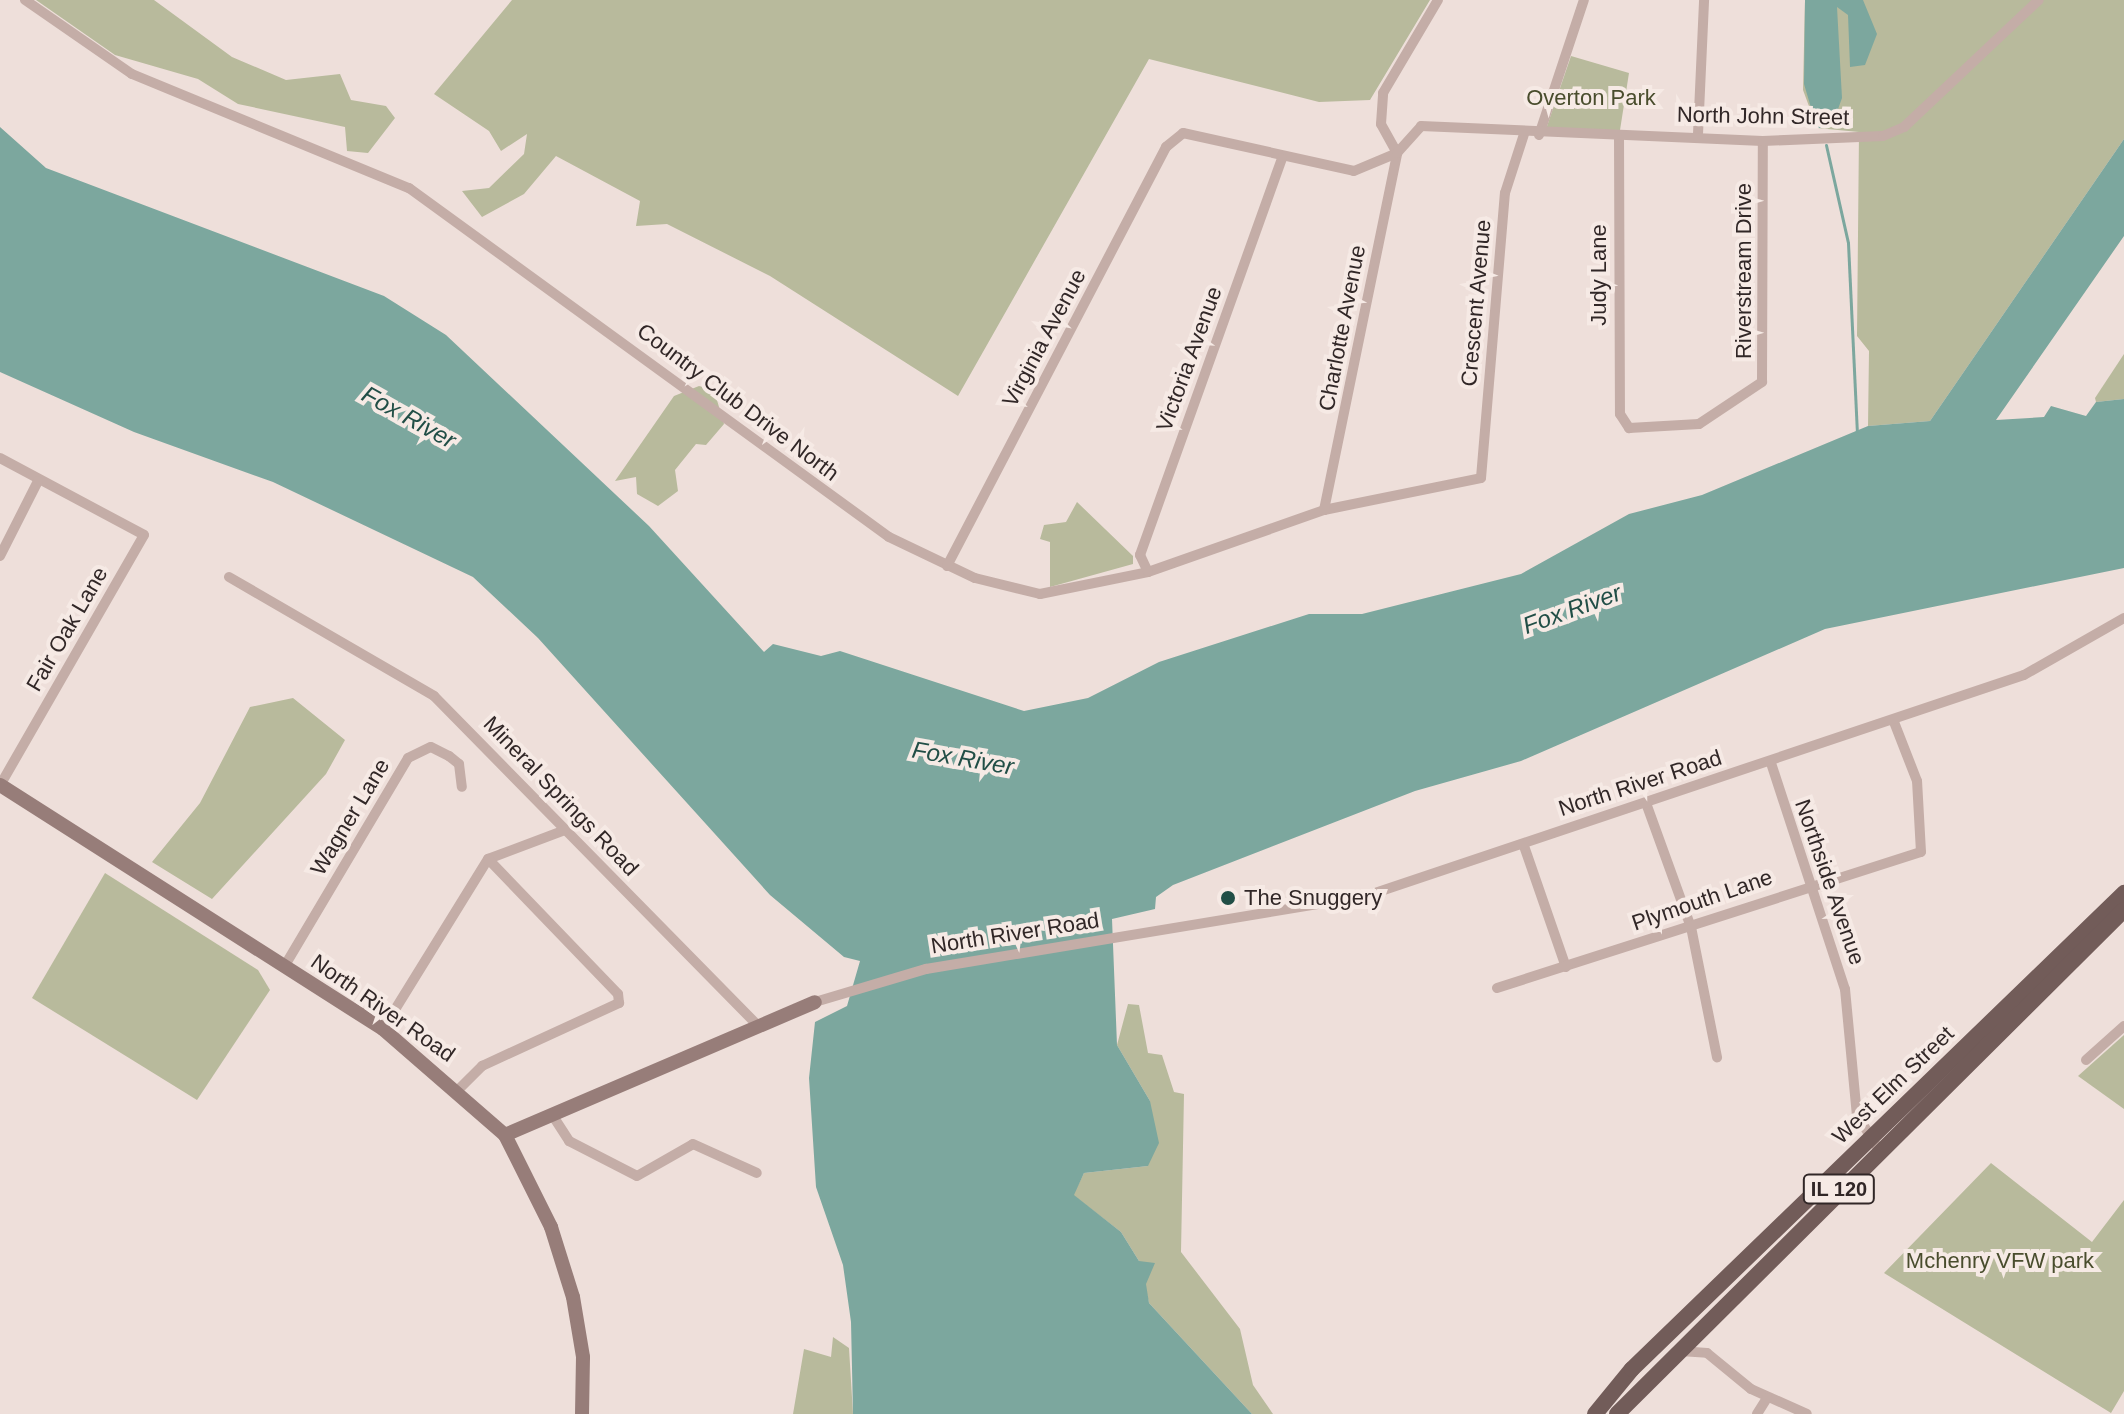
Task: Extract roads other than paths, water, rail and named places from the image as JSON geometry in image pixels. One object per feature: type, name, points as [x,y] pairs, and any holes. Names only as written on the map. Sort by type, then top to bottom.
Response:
[{"type":"main road","name":"West Elm Street","points":[[1617,1414],[1874,1145],[2124,893]]},
{"type":"main road","name":"West Elm Street","points":[[1595,1414],[1632,1369],[2124,910]]},
{"type":"street","name":"Country Club Drive North","points":[[25,0],[132,74],[409,188],[862,519],[947,566],[1040,594],[1148,572],[1324,510],[1481,478]]},
{"type":"street","points":[[1397,153],[1381,124],[1383,93],[1438,0]]},
{"type":"street","points":[[1539,135],[1584,0]]},
{"type":"street","points":[[1698,134],[1704,0]]},
{"type":"street","name":"North John Street","points":[[1183,133],[1282,159],[1354,171],[1397,153],[1421,126],[1539,135],[1698,134],[1763,141],[1883,136],[1904,127],[2039,0]]},
{"type":"street","name":"Virginia Avenue","points":[[947,566],[1166,147],[1183,133]]},
{"type":"street","name":"Crescent Avenue","points":[[1481,478],[1505,193],[1524,134]]},
{"type":"street","name":"Judy Lane","points":[[1619,136],[1620,414]]},
{"type":"street","name":"Riverstream Drive","points":[[1620,414],[1629,428],[1699,424],[1762,382],[1763,141]]},
{"type":"street","name":"Charlotte Avenue","points":[[1324,510],[1397,153]]},
{"type":"street","name":"Victoria Avenue","points":[[1148,572],[1140,555],[1282,159]]},
{"type":"street","points":[[0,458],[38,481],[0,556]]},
{"type":"street","name":"Fair Oak Lane","points":[[0,785],[144,535],[38,481]]},
{"type":"street","name":"Mineral Springs Road","points":[[229,577],[434,696],[514,769],[565,830],[757,1025]]},
{"type":"street","name":"North River Road","points":[[0,785],[383,1029],[459,1089],[505,1135],[815,1002],[926,969],[1330,906],[1524,846],[1894,722],[2024,675],[2124,618]]},
{"type":"street","name":"Plymouth Lane","points":[[1497,988],[1691,927],[1811,884],[1921,852],[1917,781],[1894,722]]},
{"type":"street","name":"Wagner Lane","points":[[284,967],[408,758],[431,747],[449,756],[459,764],[462,787]]},
{"type":"street","name":"Northside Avenue","points":[[1771,763],[1845,989],[1857,1115],[1874,1145]]},
{"type":"street","points":[[1646,803],[1691,927],[1717,1057]]},
{"type":"street","points":[[383,1029],[488,859],[565,830]]},
{"type":"street","points":[[1524,846],[1566,967]]},
{"type":"street","points":[[459,1089],[482,1066],[619,1003],[488,859]]},
{"type":"street","points":[[2086,1060],[2124,1026]]},
{"type":"street","points":[[553,1116],[569,1141],[637,1176],[693,1144],[757,1173]]},
{"type":"street","points":[[505,1135],[551,1227],[573,1297],[583,1357],[582,1414]]},
{"type":"street","points":[[1702,1324],[1707,1353]]},
{"type":"street","points":[[1673,1352],[1707,1353],[1767,1398],[1807,1414]]},
{"type":"street","points":[[1757,1414],[1767,1398]]},
{"type":"water","points":[[1805,0],[1863,0],[1877,34],[1865,65],[1850,67],[1848,15],[1837,7],[1842,98],[1837,112],[1827,114],[1828,128],[1817,128],[1804,84]]},
{"type":"water","name":"Fox River","points":[[0,127],[46,168],[384,296],[446,335],[649,526],[764,652],[773,644],[821,656],[840,651],[1024,711],[1088,698],[1159,662],[1309,614],[1362,614],[1521,574],[1629,514],[1702,495],[1868,426],[1930,421],[2124,139],[2124,236],[1996,420],[2044,417],[2051,406],[2086,416],[2096,402],[2124,399],[2124,568],[1825,629],[1521,761],[1415,791],[1173,885],[1156,897],[1155,909],[1112,919],[1117,1045],[1150,1101],[1159,1143],[1148,1166],[1084,1173],[1074,1195],[1121,1232],[1139,1261],[1155,1263],[1146,1284],[1149,1303],[1252,1414],[853,1414],[851,1322],[843,1265],[816,1187],[809,1078],[815,1022],[847,1006],[860,961],[844,957],[770,895],[538,638],[473,577],[273,482],[134,432],[0,372]]},
{"type":"waterway","points":[[1826,145],[1848,243],[1857,431]]},
{"type":"place","name":"The Snuggery","points":[[1228,898]]},
{"type":"park label","name":"Overton Park","points":[[1591,98]]},
{"type":"park label","name":"Mchenry VFW park","points":[[2000,1261]]}]
